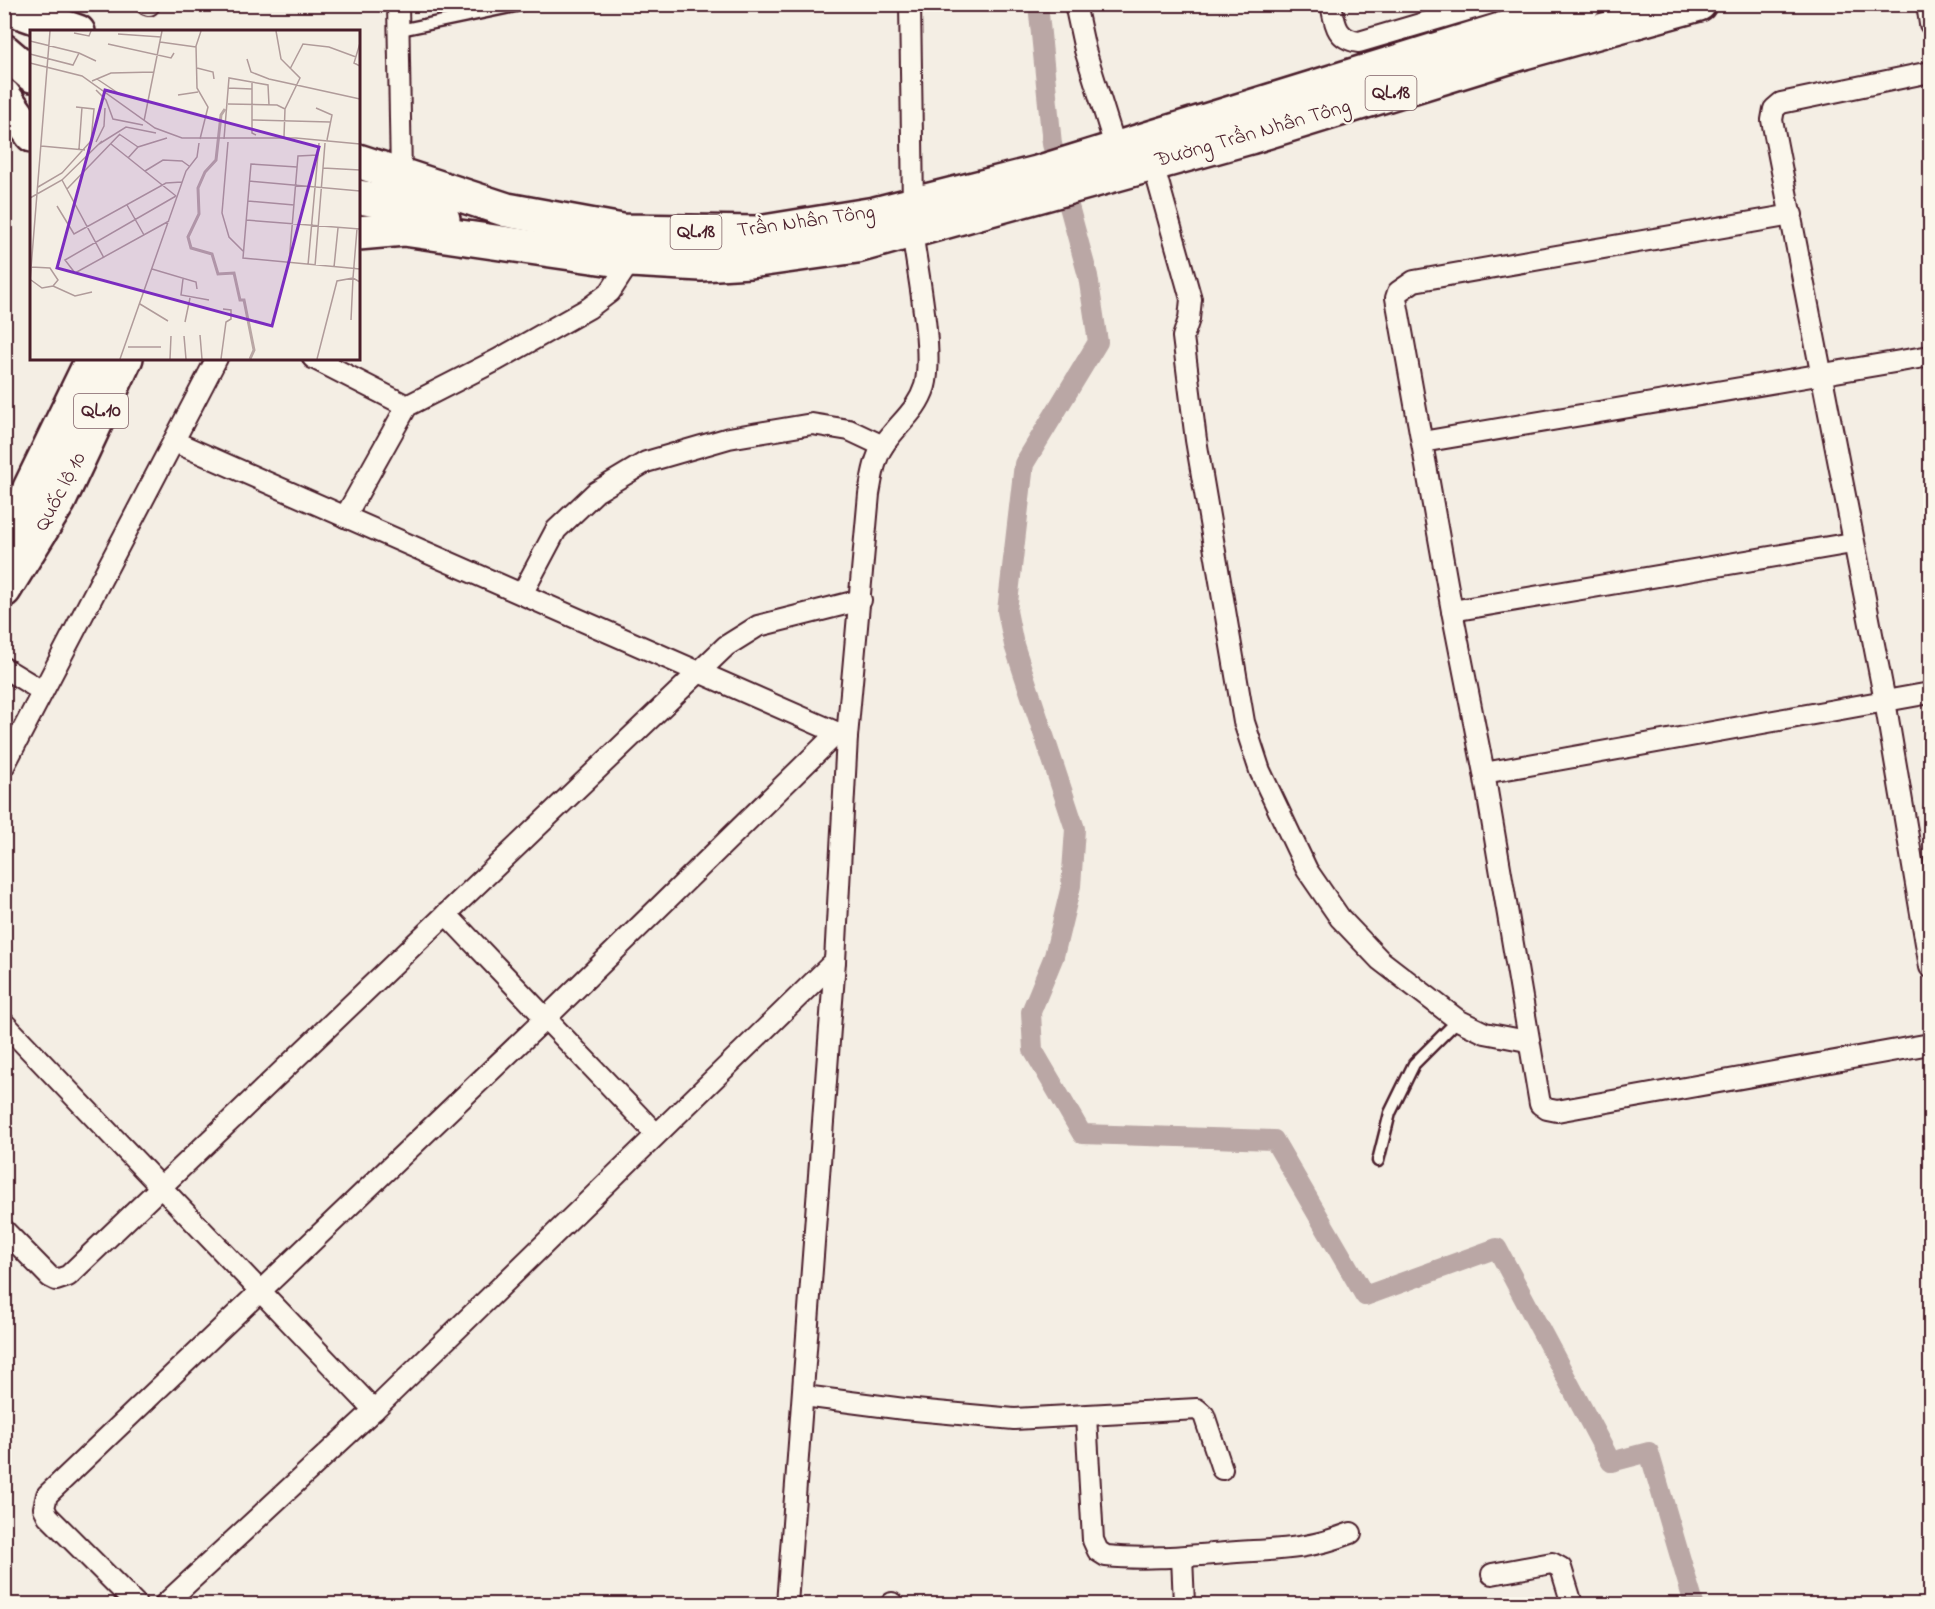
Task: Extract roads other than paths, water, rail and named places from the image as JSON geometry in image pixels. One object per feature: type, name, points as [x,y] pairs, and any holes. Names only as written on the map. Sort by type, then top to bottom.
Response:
[{"type":"highway","name":"Đường Trần Nhân Tông","points":[[1080,173],[1116,149],[1584,4]]},
{"type":"highway","name":"Đường Trần Nhân Tông","points":[[1080,173],[1153,164],[1250,137],[1524,52],[1622,15],[1699,4]]},
{"type":"highway","points":[[4,6],[72,30]]},
{"type":"highway","points":[[4,51],[30,73]]},
{"type":"highway","points":[[4,96],[30,132]]},
{"type":"highway","name":"Trần Nhân Tông","points":[[360,162],[507,210],[622,231],[758,233],[875,214],[912,218]]},
{"type":"highway","name":"Trần Nhân Tông","points":[[360,233],[404,229],[631,260],[701,264],[750,261],[857,246],[912,218],[1080,173]]},
{"type":"highway","name":"Trần Nhân Tông","points":[[360,197],[384,201],[540,249]]},
{"type":"highway","name":"Quốc lộ 10","points":[[4,589],[59,501],[69,360]]},
{"type":"highway","name":"Quốc lộ 10","points":[[62,459],[92,360]]},
{"type":"highway","name":"Quốc lộ 10","points":[[62,459],[125,360]]},
{"type":"highway","points":[[62,459],[121,396],[148,360]]},
{"type":"street","points":[[398,4],[401,176]]},
{"type":"street","points":[[787,1605],[835,960],[842,735],[861,600],[869,494],[874,468],[883,446],[914,411],[925,386],[928,358],[912,218],[910,4]]},
{"type":"street","points":[[1075,4],[1085,50],[1116,149]]},
{"type":"street","points":[[1330,4],[1341,36],[1347,41],[1359,42],[1488,4]]},
{"type":"street","points":[[1927,4],[1930,24]]},
{"type":"street","points":[[1930,72],[1781,103],[1773,109],[1772,120],[1823,375],[1852,543],[1885,702],[1930,968]]},
{"type":"street","points":[[1153,164],[1191,299],[1183,337],[1196,440],[1244,722],[1260,771],[1307,870],[1340,918],[1380,960],[1458,1020],[1485,1034],[1527,1041]]},
{"type":"street","points":[[1792,215],[1407,285],[1395,298],[1484,773],[1539,1104],[1557,1111],[1930,1044]]},
{"type":"street","points":[[345,517],[407,406],[497,360],[589,308],[610,292],[631,260]]},
{"type":"street","points":[[1422,442],[1930,356]]},
{"type":"street","points":[[4,766],[175,442],[215,360]]},
{"type":"street","points":[[317,360],[407,406]]},
{"type":"street","points":[[522,594],[556,530],[596,492],[646,462],[729,438],[812,424],[849,430],[883,446]]},
{"type":"street","points":[[175,442],[842,735]]},
{"type":"street","points":[[1452,610],[1852,543]]},
{"type":"street","points":[[4,1230],[50,1277],[62,1279],[161,1188],[726,645],[758,626],[861,600]]},
{"type":"street","points":[[4,668],[42,691]]},
{"type":"street","points":[[1484,773],[1930,693]]},
{"type":"street","points":[[136,1605],[48,1516],[44,1501],[47,1495],[842,735]]},
{"type":"street","points":[[446,914],[656,1134]]},
{"type":"street","points":[[165,1605],[374,1410],[835,960]]},
{"type":"street","points":[[4,1023],[374,1410]]},
{"type":"street","points":[[804,1396],[904,1409],[1014,1419],[1197,1409],[1204,1415],[1222,1469]]},
{"type":"street","points":[[1086,1416],[1094,1540],[1098,1551],[1106,1556],[1182,1557],[1281,1551],[1319,1545],[1351,1533]]},
{"type":"street","points":[[1182,1557],[1184,1605]]},
{"type":"street","points":[[1492,1574],[1552,1563],[1561,1568],[1572,1605]]},
{"type":"lane","points":[[400,30],[525,4]]},
{"type":"lane","points":[[1378,1161],[1390,1113],[1414,1064],[1458,1020]]},
{"type":"waterway","points":[[1038,4],[1052,144],[1088,276],[1098,342],[1024,464],[1007,611],[1014,645],[1075,829],[1071,886],[1054,956],[1031,1012],[1033,1050],[1082,1134],[1274,1140],[1365,1296],[1497,1248],[1611,1462],[1649,1452],[1694,1604]]}]
